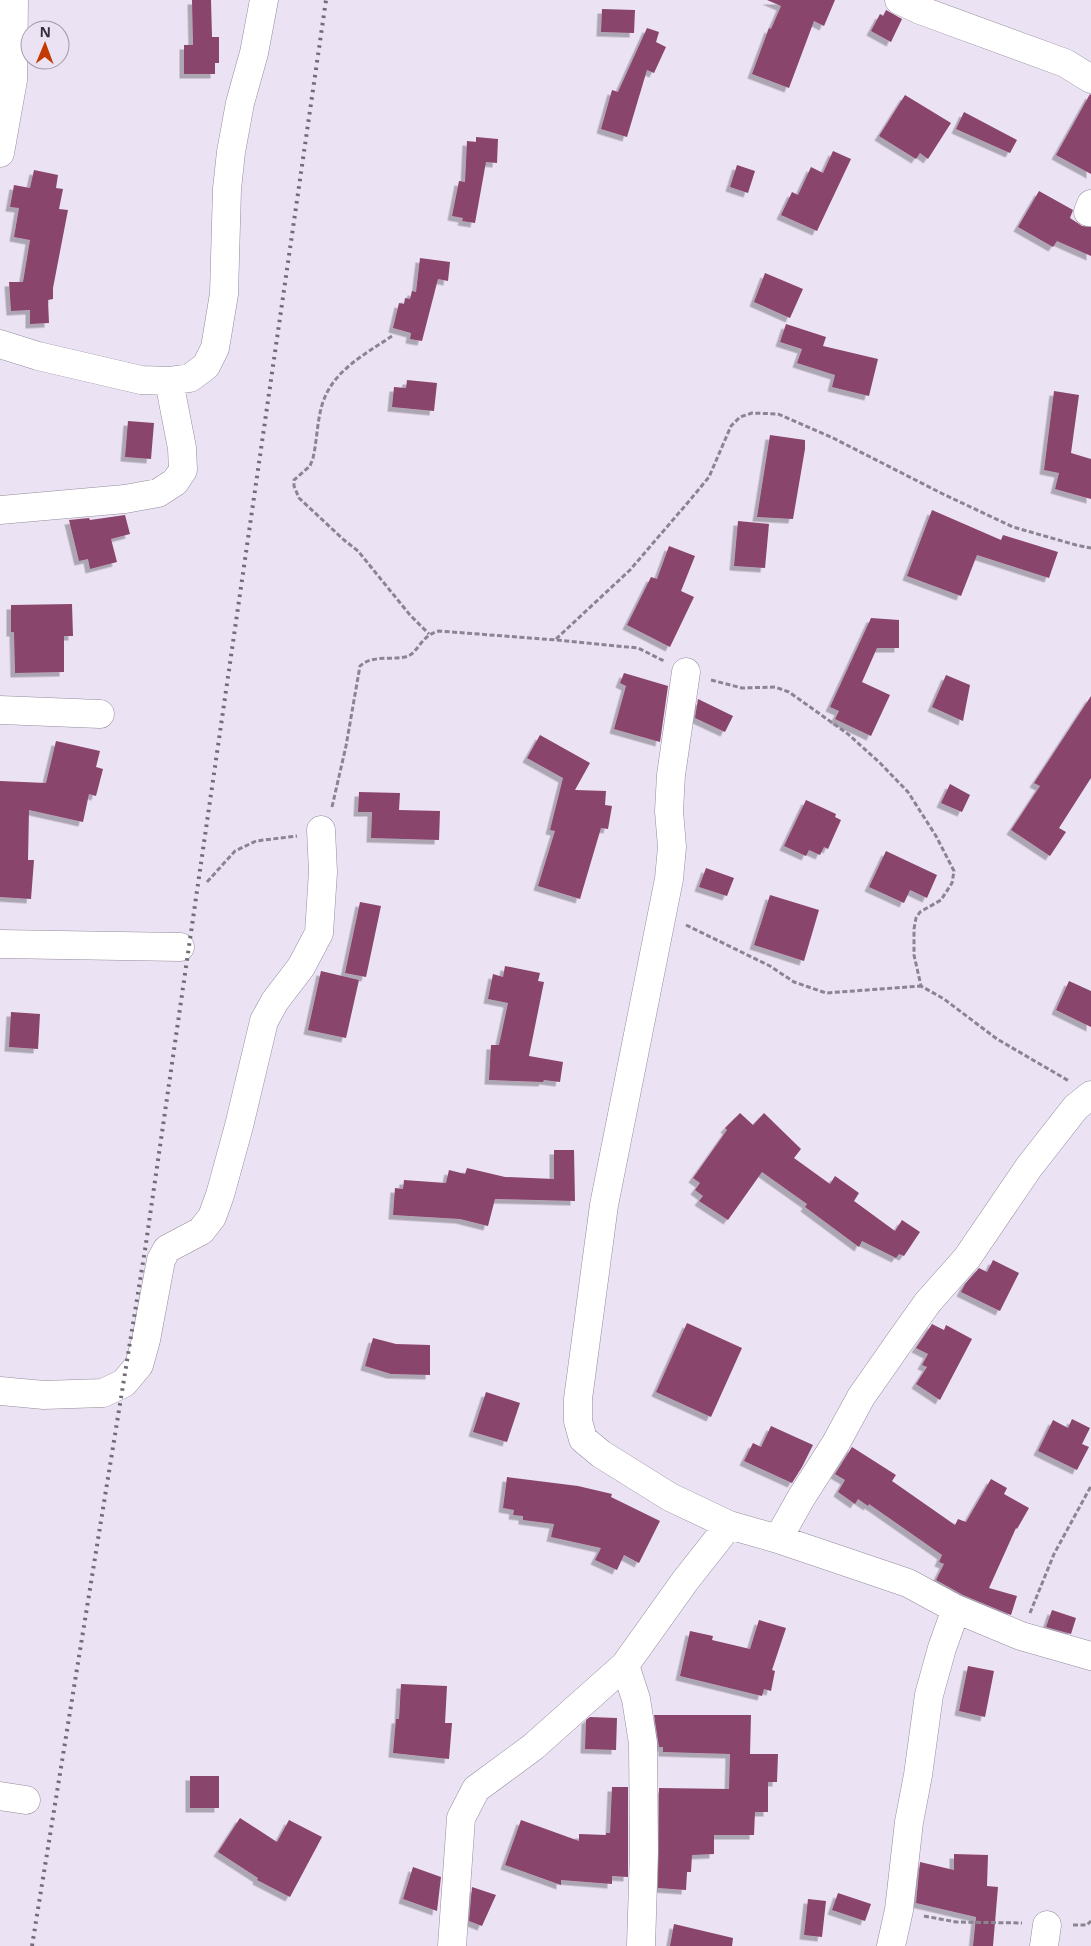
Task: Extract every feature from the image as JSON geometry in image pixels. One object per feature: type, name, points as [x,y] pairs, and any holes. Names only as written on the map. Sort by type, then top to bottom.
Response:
[{"type":"street","points":[[0,152],[13,80],[14,0]]},
{"type":"street","points":[[0,344],[38,356],[141,380],[169,381],[190,378],[206,366],[215,348],[224,294],[227,189],[231,152],[240,103],[254,52],[264,0]]},
{"type":"street","points":[[899,0],[920,10],[1065,63],[1091,79]]},
{"type":"street","points":[[0,510],[125,499],[158,493],[175,482],[183,470],[182,448],[169,381]]},
{"type":"street","points":[[686,672],[671,776],[669,811],[672,847],[669,879],[604,1205],[578,1399],[578,1421],[583,1439],[601,1454],[670,1497],[729,1525],[778,1539],[908,1583],[956,1609],[1021,1636],[1091,1656]]},
{"type":"street","points":[[0,710],[100,714]]},
{"type":"street","points":[[0,1391],[44,1395],[103,1393],[124,1382],[139,1365],[146,1340],[161,1260],[167,1250],[201,1231],[212,1217],[239,1126],[264,1021],[275,1000],[301,967],[319,933],[323,872],[321,830]]},
{"type":"street","points":[[0,944],[180,947]]},
{"type":"street","points":[[778,1539],[801,1498],[836,1443],[861,1397],[898,1344],[928,1302],[967,1258],[1029,1167],[1076,1107],[1091,1095]]},
{"type":"street","points":[[452,1946],[461,1818],[476,1789],[533,1747],[625,1666],[685,1581],[729,1525]]},
{"type":"street","points":[[891,1946],[899,1910],[909,1822],[918,1775],[929,1695],[942,1648],[956,1609]]},
{"type":"street","points":[[625,1666],[636,1699],[643,1744],[644,1843],[641,1946]]},
{"type":"path","points":[[392,336],[346,368],[338,376],[322,403],[310,466],[294,480],[294,486],[299,498],[329,527],[358,551],[410,615],[429,634]]},
{"type":"path","points":[[556,640],[630,570],[709,477],[731,426],[740,417],[752,413],[778,414],[833,438],[943,494],[1013,526],[1091,548]]},
{"type":"path","points":[[661,918],[688,926],[770,966],[794,982],[826,993],[921,986]]},
{"type":"path","points":[[1021,1636],[1054,1554],[1091,1486]]},
{"type":"path","points":[[899,1910],[956,1922],[1019,1923],[1045,1936],[1087,1925],[1091,1921]]},
{"type":"building","points":[[192,0],[211,0],[212,37],[219,37],[219,63],[215,63],[215,74],[184,74],[184,45],[193,45]]},
{"type":"building","points":[[767,0],[835,0],[824,26],[814,21],[789,88],[752,74],[769,28],[771,29],[781,6]]},
{"type":"building","points":[[602,9],[635,10],[634,33],[601,32]]},
{"type":"building","points":[[886,10],[902,19],[891,42],[871,31],[880,14],[883,16]]},
{"type":"building","points":[[647,28],[659,32],[656,42],[666,47],[654,73],[647,70],[627,137],[601,129],[612,90],[618,92]]},
{"type":"building","points":[[905,95],[951,123],[928,159],[920,153],[916,159],[879,136]]},
{"type":"building","points":[[1091,95],[1091,174],[1056,155]]},
{"type":"building","points":[[964,112],[1017,140],[1010,153],[956,129]]},
{"type":"building","points":[[476,137],[498,139],[497,163],[486,162],[475,223],[462,221],[463,218],[452,216],[459,181],[465,182],[467,141],[476,142]]},
{"type":"building","points":[[833,151],[851,159],[817,231],[781,215],[792,192],[798,195],[811,167],[823,173]]},
{"type":"building","points":[[737,165],[755,171],[748,193],[730,187]]},
{"type":"building","points":[[34,170],[58,175],[56,188],[63,189],[59,209],[68,210],[53,288],[53,299],[48,300],[49,323],[30,324],[30,310],[11,311],[9,282],[23,282],[30,240],[14,237],[19,208],[10,207],[14,185],[30,188]]},
{"type":"building","points":[[1039,191],[1073,210],[1070,218],[1082,226],[1091,227],[1091,256],[1057,241],[1053,247],[1018,227]]},
{"type":"building","points":[[420,258],[450,262],[448,281],[438,279],[422,341],[410,339],[411,333],[393,328],[399,303],[404,304],[405,298],[410,299],[412,291],[416,292]]},
{"type":"building","points":[[765,273],[803,289],[790,318],[754,302]]},
{"type":"building","points":[[786,324],[826,337],[823,346],[878,359],[869,396],[832,387],[835,375],[797,363],[802,349],[780,342]]},
{"type":"building","points":[[407,380],[437,383],[434,411],[392,407],[394,387],[406,388]]},
{"type":"building","points":[[1054,391],[1079,395],[1071,453],[1091,459],[1091,499],[1055,489],[1059,473],[1044,470]]},
{"type":"building","points":[[128,421],[154,423],[151,459],[125,457]]},
{"type":"building","points":[[770,435],[805,440],[793,519],[757,517]]},
{"type":"building","points":[[932,510],[1001,540],[1003,535],[1058,552],[1049,578],[977,555],[961,596],[907,576]]},
{"type":"building","points":[[125,515],[130,534],[111,539],[117,562],[90,569],[88,559],[79,561],[69,520],[89,518],[90,520]]},
{"type":"building","points":[[738,521],[769,524],[765,568],[734,566]]},
{"type":"building","points":[[669,546],[695,556],[681,591],[694,597],[670,647],[627,625],[651,577],[657,579]]},
{"type":"building","points":[[72,604],[73,636],[64,636],[64,672],[15,673],[14,632],[11,632],[11,605]]},
{"type":"building","points":[[871,618],[899,620],[899,648],[877,648],[862,682],[890,695],[871,736],[835,719],[839,711],[830,707]]},
{"type":"building","points":[[624,673],[668,686],[660,742],[614,729],[626,686],[620,683]]},
{"type":"building","points":[[946,675],[970,685],[963,721],[932,707]]},
{"type":"building","points":[[1091,696],[1091,778],[1059,828],[1066,832],[1050,856],[1011,830],[1040,786],[1034,783]]},
{"type":"building","points":[[698,699],[733,716],[725,732],[695,718]]},
{"type":"building","points":[[540,735],[590,763],[575,790],[606,791],[605,805],[612,806],[608,829],[601,828],[580,899],[538,886],[555,831],[550,830],[563,778],[527,758]]},
{"type":"building","points":[[56,741],[100,751],[96,767],[103,769],[96,796],[89,794],[83,822],[29,810],[28,860],[34,860],[31,899],[0,897],[0,781],[46,783]]},
{"type":"building","points":[[950,784],[970,795],[962,812],[941,803]]},
{"type":"building","points":[[359,792],[400,793],[399,810],[440,811],[439,840],[371,838],[372,812],[358,812]]},
{"type":"building","points":[[806,800],[836,814],[835,817],[841,820],[828,849],[824,847],[820,855],[809,850],[806,856],[784,846]]},
{"type":"building","points":[[886,851],[937,875],[927,898],[910,890],[904,903],[869,887]]},
{"type":"building","points":[[706,868],[734,878],[727,896],[699,887]]},
{"type":"building","points":[[770,895],[819,910],[804,961],[754,945]]},
{"type":"building","points":[[360,902],[381,906],[366,977],[345,973]]},
{"type":"building","points":[[505,966],[540,973],[538,981],[544,982],[529,1056],[563,1062],[560,1082],[544,1080],[543,1082],[489,1080],[491,1045],[499,1045],[508,1003],[488,999],[493,974],[503,977]]},
{"type":"building","points":[[321,971],[359,980],[346,1038],[308,1030]]},
{"type":"building","points":[[1069,981],[1091,991],[1091,1027],[1056,1010]]},
{"type":"building","points":[[11,1012],[40,1014],[38,1049],[9,1047]]},
{"type":"building","points":[[740,1113],[753,1125],[764,1113],[801,1149],[794,1158],[830,1184],[835,1176],[859,1193],[854,1201],[895,1231],[902,1220],[920,1232],[904,1256],[899,1254],[896,1258],[862,1241],[859,1247],[805,1207],[807,1204],[762,1172],[728,1220],[699,1201],[703,1196],[695,1190],[700,1183],[693,1178],[727,1130],[725,1128]]},
{"type":"building","points":[[554,1150],[574,1150],[575,1201],[495,1199],[488,1226],[460,1219],[393,1215],[395,1188],[403,1189],[404,1180],[446,1183],[449,1170],[465,1174],[467,1168],[505,1177],[554,1179]]},
{"type":"building","points":[[993,1260],[1019,1273],[1000,1311],[961,1292],[965,1284],[979,1268],[987,1272]]},
{"type":"building","points":[[687,1323],[742,1348],[711,1417],[656,1392]]},
{"type":"building","points":[[932,1324],[944,1330],[946,1325],[972,1339],[940,1400],[916,1384],[927,1367],[922,1365],[928,1354],[916,1348]]},
{"type":"building","points":[[373,1338],[396,1344],[430,1345],[430,1375],[391,1374],[365,1366]]},
{"type":"building","points":[[486,1392],[520,1403],[507,1442],[473,1432]]},
{"type":"building","points":[[1072,1419],[1090,1428],[1082,1444],[1089,1447],[1077,1470],[1038,1451],[1053,1420],[1068,1428]]},
{"type":"building","points":[[771,1426],[813,1445],[792,1483],[744,1461],[753,1443],[761,1447]]},
{"type":"building","points":[[852,1447],[896,1475],[892,1481],[955,1525],[958,1519],[966,1522],[991,1479],[1007,1488],[1004,1494],[1029,1508],[1016,1528],[989,1588],[1017,1596],[1011,1615],[963,1595],[936,1580],[944,1564],[939,1562],[942,1555],[869,1504],[868,1506],[858,1499],[855,1504],[838,1492],[845,1480],[835,1474]]},
{"type":"building","points":[[507,1477],[578,1486],[612,1494],[611,1497],[660,1521],[639,1563],[624,1555],[617,1570],[595,1560],[601,1548],[551,1537],[554,1524],[523,1520],[523,1516],[513,1515],[514,1510],[503,1508]]},
{"type":"building","points":[[1052,1610],[1076,1618],[1071,1634],[1046,1627]]},
{"type":"building","points":[[759,1620],[786,1628],[772,1670],[775,1671],[771,1691],[764,1689],[762,1696],[680,1676],[690,1631],[713,1636],[712,1640],[750,1649]]},
{"type":"building","points":[[968,1666],[994,1671],[985,1717],[959,1711]]},
{"type":"building","points":[[401,1684],[447,1686],[445,1723],[452,1723],[449,1759],[393,1753],[396,1719],[399,1719]]},
{"type":"building","points":[[654,1715],[751,1715],[750,1754],[778,1754],[777,1782],[768,1782],[768,1812],[755,1812],[754,1835],[714,1835],[714,1854],[692,1855],[691,1872],[687,1872],[686,1890],[658,1888],[659,1788],[729,1789],[730,1754],[663,1752],[663,1747],[659,1747]]},
{"type":"building","points":[[590,1717],[617,1718],[616,1750],[585,1749],[586,1720]]},
{"type":"building","points":[[190,1776],[219,1776],[219,1808],[190,1808]]},
{"type":"building","points":[[612,1787],[628,1787],[628,1877],[612,1876],[612,1884],[561,1880],[561,1885],[505,1865],[521,1820],[579,1841],[579,1834],[606,1835],[606,1833],[610,1833]]},
{"type":"building","points":[[240,1818],[277,1842],[289,1820],[322,1837],[290,1897],[257,1880],[258,1878],[218,1852]]},
{"type":"building","points":[[954,1854],[988,1855],[987,1886],[998,1887],[993,1946],[973,1946],[976,1917],[916,1903],[920,1862],[954,1870]]},
{"type":"building","points":[[413,1867],[441,1877],[437,1911],[403,1899]]},
{"type":"building","points":[[472,1887],[496,1895],[482,1926],[469,1921]]},
{"type":"building","points":[[838,1893],[871,1904],[865,1921],[832,1910]]},
{"type":"building","points":[[808,1899],[826,1901],[822,1937],[804,1935]]},
{"type":"building","points":[[674,1924],[733,1938],[732,1946],[670,1946]]},
{"type":"railway","points":[[32,1946],[145,1250],[326,0]]}]
